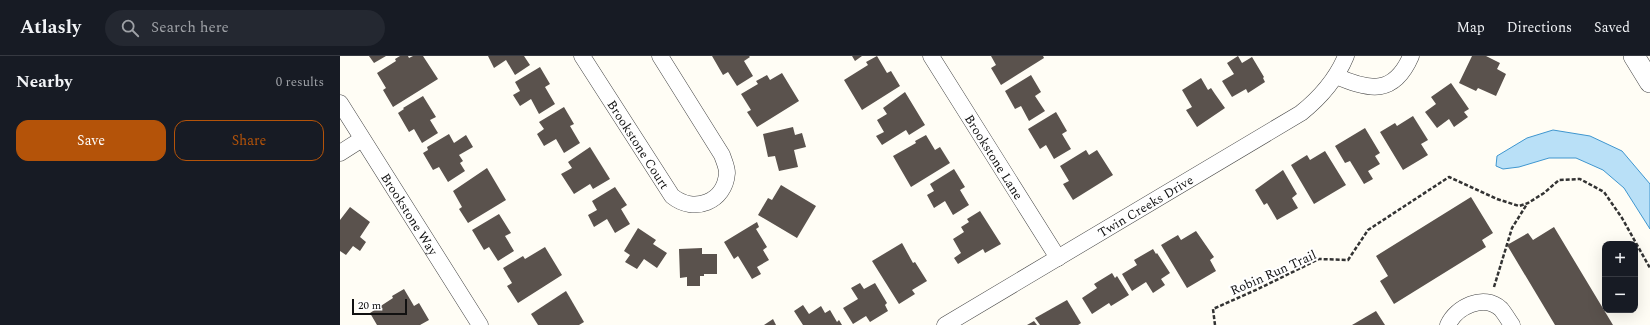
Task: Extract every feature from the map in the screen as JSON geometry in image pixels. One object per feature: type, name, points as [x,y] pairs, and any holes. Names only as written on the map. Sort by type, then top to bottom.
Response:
[{"type":"street","name":"Brookstone Court","points":[[582,56],[669,193],[678,202],[686,205],[704,204],[712,200],[724,188],[727,172],[725,163],[722,155],[660,56]]},
{"type":"street","name":"Brookstone Lane","points":[[931,56],[1058,258]]},
{"type":"street","name":"Twin Creeks Drive","points":[[945,325],[1301,113],[1321,96],[1336,76],[1346,56]]},
{"type":"street","points":[[1634,56],[1650,82]]},
{"type":"street","points":[[1336,76],[1359,86],[1375,87],[1384,85],[1394,80],[1404,71],[1411,57]]},
{"type":"street","name":"Brookstone Way","points":[[340,103],[480,325]]},
{"type":"street","points":[[340,152],[362,139]]},
{"type":"street","points":[[1448,325],[1453,316],[1466,306],[1474,303],[1489,303],[1500,308],[1512,325]]},
{"type":"path","name":"Robin Run Trail","points":[[1215,325],[1213,309],[1319,259],[1348,260],[1368,230],[1449,177],[1519,206],[1528,203]]},
{"type":"path","points":[[1489,303],[1512,228],[1528,203],[1561,180],[1580,179],[1604,192],[1626,224],[1650,268]]},
{"type":"water","points":[[1553,130],[1590,136],[1622,151],[1650,184],[1650,229],[1624,188],[1603,170],[1576,158],[1549,158],[1519,167],[1503,169],[1496,166],[1497,156],[1527,138]]},
{"type":"building","points":[[369,56],[386,56],[374,63]]},
{"type":"building","points":[[400,56],[408,56],[409,58],[413,56],[423,56],[438,79],[393,107],[383,90],[386,88],[377,73],[396,61],[395,59]]},
{"type":"building","points":[[488,56],[524,56],[530,65],[515,75],[506,60],[494,68]]},
{"type":"building","points":[[712,56],[749,56],[750,57],[744,61],[753,76],[737,86],[728,72],[723,75]]},
{"type":"building","points":[[852,56],[862,56],[855,61]]},
{"type":"building","points":[[877,56],[887,73],[891,71],[900,86],[862,110],[844,80],[868,65],[866,62]]},
{"type":"building","points":[[991,56],[1043,56],[1044,58],[1001,85],[991,68],[996,65]]},
{"type":"building","points":[[1238,56],[1242,63],[1252,57],[1264,77],[1265,82],[1248,93],[1246,89],[1232,97],[1222,81],[1234,74],[1227,63]]},
{"type":"building","points":[[1472,56],[1486,56],[1500,63],[1497,69],[1506,74],[1496,96],[1478,88],[1476,91],[1459,83]]},
{"type":"building","points":[[540,67],[550,84],[545,87],[555,104],[539,114],[531,99],[520,106],[513,95],[520,91],[515,82]]},
{"type":"building","points":[[782,73],[799,101],[757,127],[747,112],[751,110],[741,94],[758,84],[756,81],[767,75],[770,80]]},
{"type":"building","points":[[1031,75],[1041,92],[1035,96],[1045,111],[1029,121],[1021,106],[1015,109],[1005,91]]},
{"type":"building","points":[[1201,78],[1208,90],[1211,88],[1225,108],[1197,127],[1186,110],[1192,107],[1182,90]]},
{"type":"building","points":[[1451,83],[1469,109],[1464,112],[1468,117],[1454,127],[1449,119],[1437,128],[1425,112],[1436,104],[1431,97]]},
{"type":"building","points":[[905,92],[925,125],[909,135],[906,130],[882,145],[876,136],[884,132],[877,120],[887,114],[883,108]]},
{"type":"building","points":[[423,96],[436,117],[430,120],[438,133],[422,143],[414,129],[409,132],[398,113],[404,109],[403,108]]},
{"type":"building","points":[[564,107],[574,124],[570,126],[580,143],[564,153],[556,139],[544,146],[537,134],[544,129],[539,122]]},
{"type":"building","points":[[1056,112],[1067,131],[1062,134],[1071,149],[1054,159],[1046,145],[1040,149],[1028,129]]},
{"type":"building","points":[[1413,116],[1428,140],[1421,144],[1428,155],[1403,170],[1380,132],[1395,123],[1397,126]]},
{"type":"building","points":[[793,127],[795,135],[802,133],[806,147],[794,150],[798,167],[779,171],[775,156],[768,157],[763,134]]},
{"type":"building","points":[[1365,128],[1380,153],[1375,156],[1380,164],[1368,171],[1373,179],[1364,184],[1350,161],[1345,163],[1335,146]]},
{"type":"building","points":[[449,134],[454,143],[466,135],[473,147],[459,155],[463,161],[460,163],[465,171],[448,182],[439,167],[433,170],[423,153],[428,150],[427,147]]},
{"type":"building","points":[[926,135],[935,150],[940,147],[950,163],[911,187],[893,156],[916,143],[915,141]]},
{"type":"building","points":[[590,147],[610,179],[593,189],[590,184],[574,194],[561,174],[572,168],[568,162]]},
{"type":"building","points":[[1086,150],[1089,155],[1097,150],[1113,175],[1073,200],[1063,184],[1069,181],[1060,166]]},
{"type":"building","points":[[1325,151],[1346,185],[1314,204],[1291,165],[1307,155],[1310,160]]},
{"type":"building","points":[[487,168],[506,200],[468,223],[459,209],[462,207],[453,191]]},
{"type":"building","points":[[954,169],[965,187],[960,190],[969,205],[953,215],[945,201],[934,208],[927,195],[934,191],[930,184]]},
{"type":"building","points":[[1283,170],[1297,194],[1292,198],[1298,208],[1277,220],[1267,203],[1264,205],[1255,190]]},
{"type":"building","points":[[781,185],[816,206],[797,238],[758,215],[768,198],[772,200]]},
{"type":"building","points":[[615,187],[627,205],[621,209],[630,224],[615,233],[607,219],[594,227],[588,215],[597,210],[592,201]]},
{"type":"building","points":[[1471,197],[1493,233],[1482,240],[1486,247],[1394,304],[1380,281],[1388,276],[1376,256]]},
{"type":"building","points":[[350,207],[370,222],[360,237],[366,242],[360,251],[353,246],[346,255],[340,251],[340,220]]},
{"type":"building","points":[[980,211],[1001,244],[985,253],[983,249],[958,264],[954,258],[961,253],[953,239],[964,232],[961,227],[969,222],[967,219]]},
{"type":"building","points":[[499,214],[511,233],[505,236],[514,251],[498,261],[489,247],[484,250],[472,230]]},
{"type":"building","points":[[757,222],[759,227],[756,229],[767,247],[763,250],[769,260],[757,267],[761,274],[752,279],[738,256],[734,259],[724,242]]},
{"type":"building","points":[[1554,227],[1602,307],[1602,313],[1606,313],[1613,325],[1555,325],[1507,245],[1528,233],[1533,240]]},
{"type":"building","points":[[638,228],[656,240],[653,244],[667,253],[657,268],[644,259],[637,269],[625,262],[630,255],[624,251]]},
{"type":"building","points":[[1196,231],[1214,257],[1210,260],[1216,271],[1187,288],[1161,245],[1178,235],[1181,240]]},
{"type":"building","points":[[902,243],[913,263],[915,262],[927,281],[912,290],[915,294],[899,304],[872,261]]},
{"type":"building","points":[[545,247],[562,275],[518,303],[507,286],[512,283],[503,268],[523,256],[525,259]]},
{"type":"building","points":[[702,248],[702,254],[717,254],[717,274],[704,274],[704,276],[700,276],[700,286],[687,286],[687,277],[680,278],[679,249]]},
{"type":"building","points":[[1153,249],[1170,273],[1161,279],[1165,285],[1153,293],[1146,282],[1132,291],[1122,274],[1137,265],[1134,260]]},
{"type":"building","points":[[1112,273],[1115,278],[1117,276],[1129,295],[1111,306],[1109,303],[1092,314],[1082,298],[1097,288],[1094,284]]},
{"type":"building","points":[[860,283],[864,289],[875,283],[887,303],[885,305],[888,311],[870,322],[866,316],[853,324],[843,308],[858,299],[851,288]]},
{"type":"building","points":[[404,289],[414,306],[419,303],[429,320],[420,325],[377,325],[370,313],[393,298],[392,296]]},
{"type":"building","points":[[566,291],[584,322],[579,325],[538,325],[531,314]]},
{"type":"building","points":[[1067,300],[1081,323],[1078,325],[1040,325],[1035,318]]},
{"type":"building","points":[[803,305],[809,314],[821,306],[825,313],[830,310],[837,322],[839,320],[842,325],[803,325],[794,311]]},
{"type":"building","points":[[1376,311],[1385,325],[1352,325]]},
{"type":"building","points":[[773,319],[776,325],[764,325]]},
{"type":"building","points":[[1034,321],[1037,325],[1027,325]]}]
